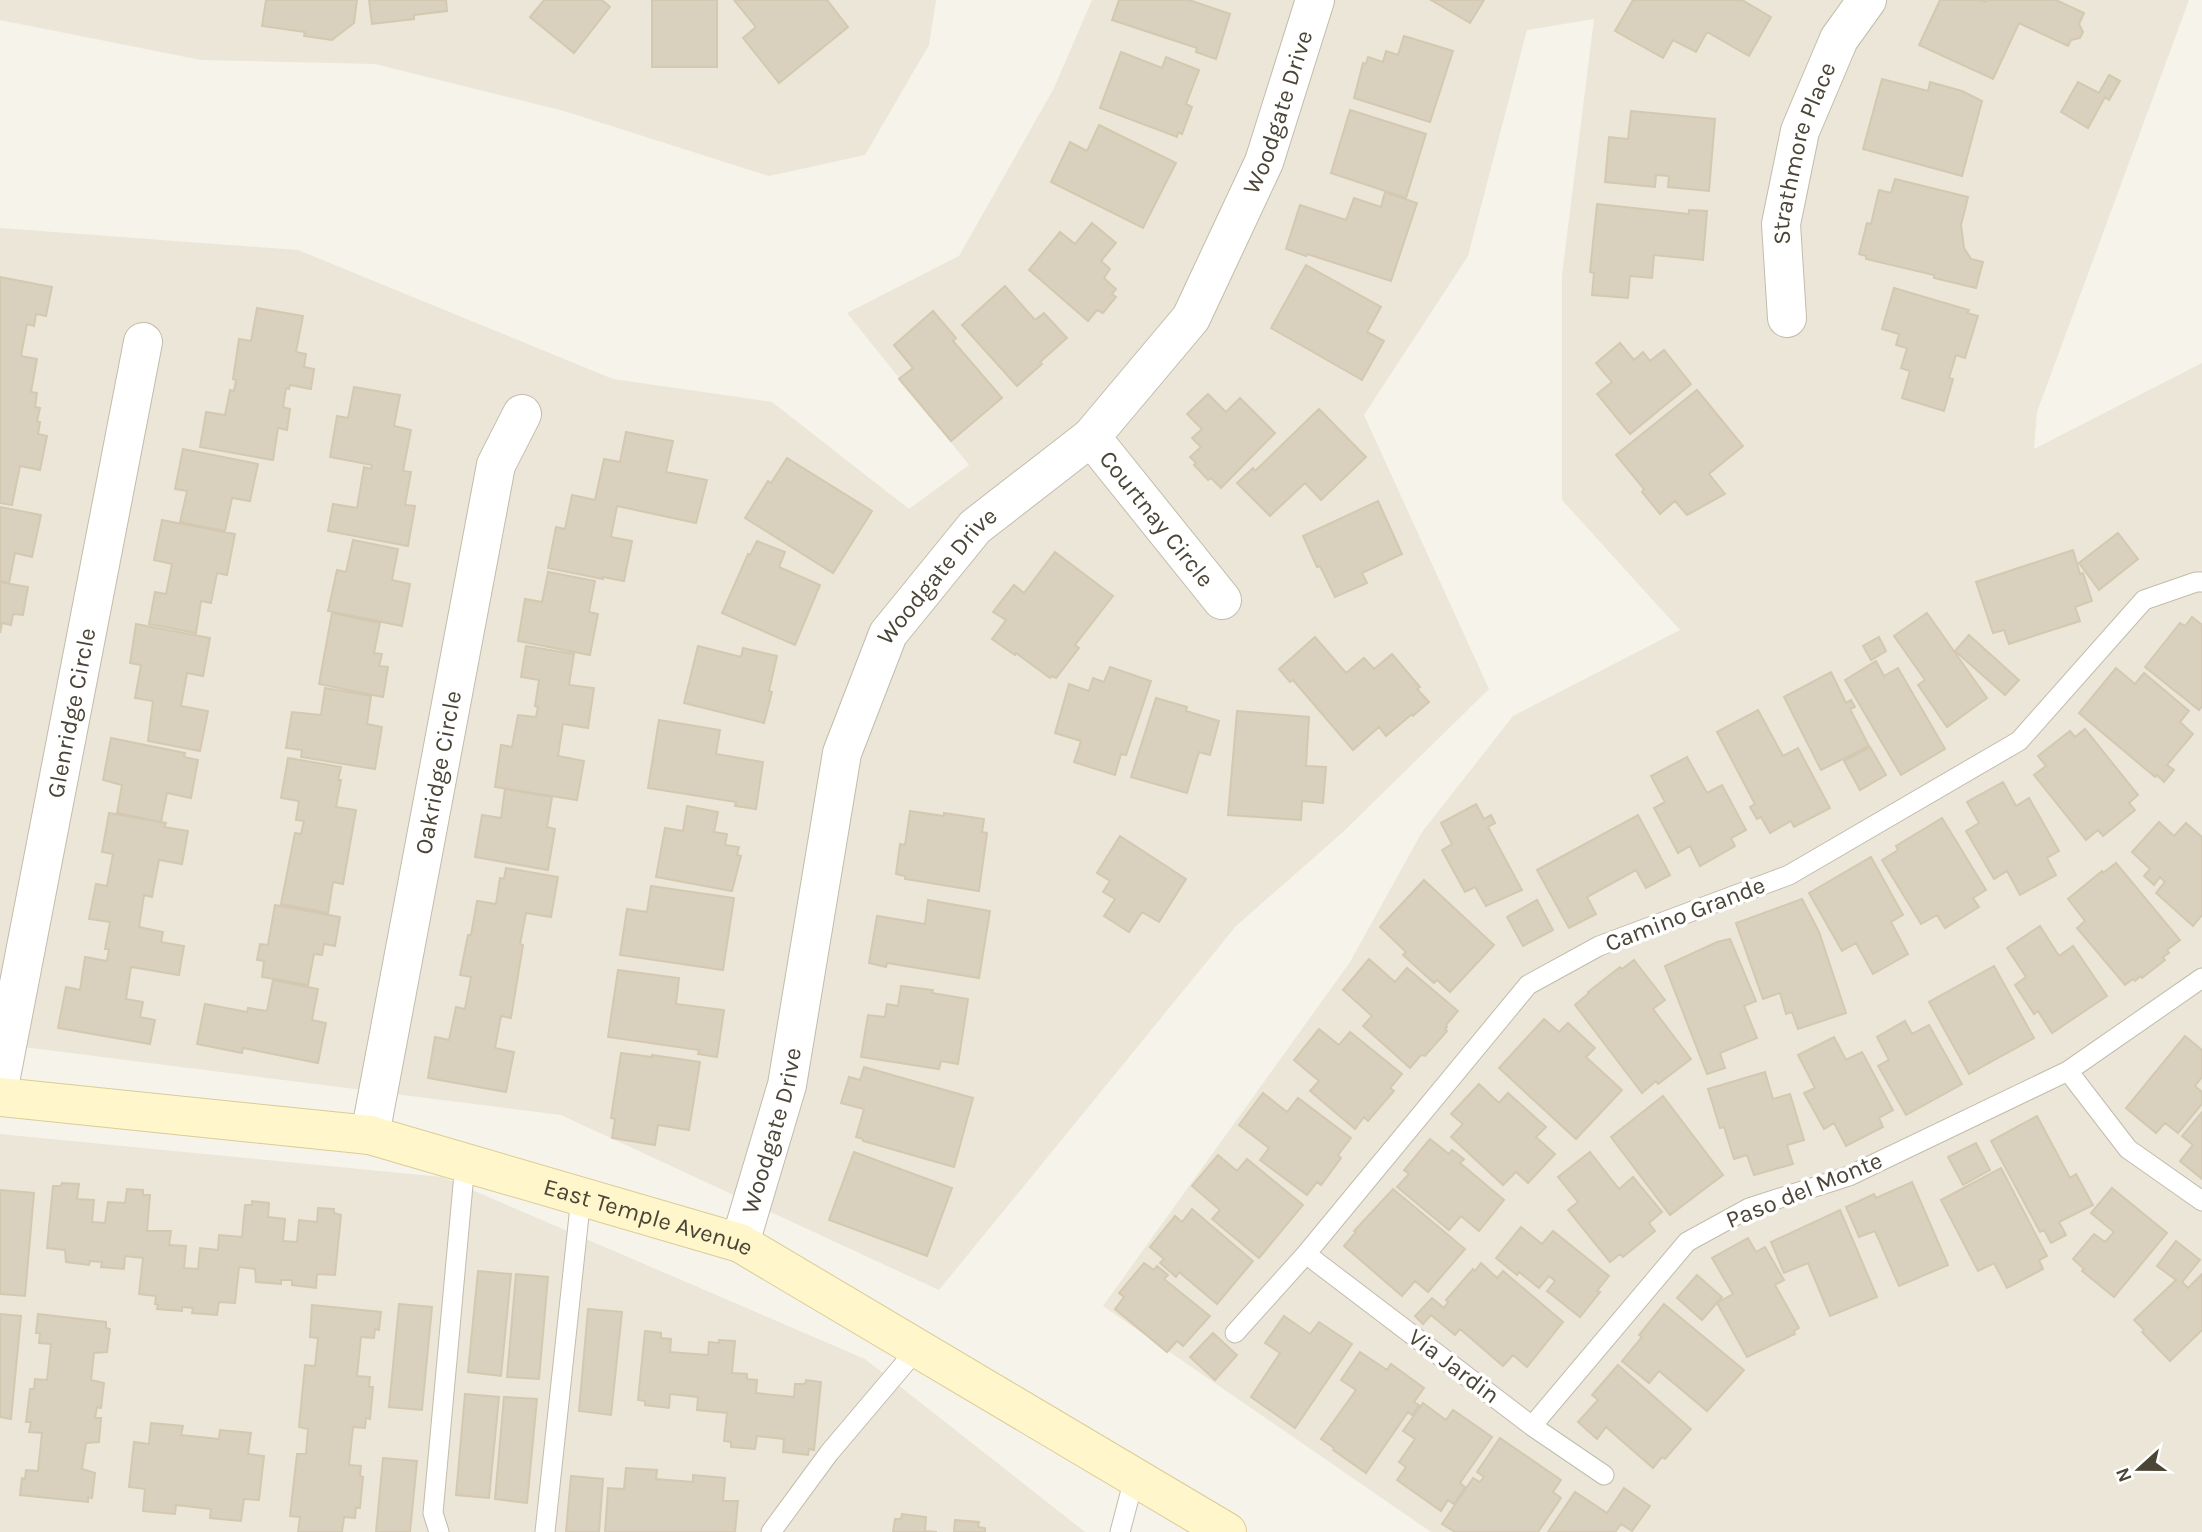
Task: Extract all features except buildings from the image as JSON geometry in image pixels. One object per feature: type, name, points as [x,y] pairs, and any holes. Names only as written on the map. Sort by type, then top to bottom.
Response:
[{"type":"main road","name":"East Temple Avenue","points":[[0,1097],[370,1135],[740,1243],[1227,1532]]},
{"type":"street","name":"Woodgate Drive","points":[[740,1243],[787,1085],[842,753],[888,634],[975,527],[1091,437],[1191,318],[1264,162],[1315,0]]},
{"type":"street","name":"Strathmore Place","points":[[1787,318],[1781,224],[1800,131],[1839,39],[1867,0]]},
{"type":"street","name":"Glenridge Circle","points":[[0,1082],[143,342]]},
{"type":"street","name":"Oakridge Circle","points":[[370,1135],[496,465],[522,414]]},
{"type":"street","name":"Courtnay Circle","points":[[1091,437],[1222,600]]},
{"type":"lane","name":"Camino Grande","points":[[1235,1333],[1306,1254],[1528,985],[1599,946],[1789,876],[2019,741],[2144,600],[2202,582]]},
{"type":"lane","name":"Paso del Monte","points":[[1532,1426],[1687,1242],[1749,1208],[1849,1176],[2068,1071],[2202,978]]},
{"type":"lane","points":[[2068,1071],[2128,1149],[2202,1201]]},
{"type":"lane","points":[[439,1532],[433,1513],[465,1163]]},
{"type":"lane","points":[[545,1532],[581,1197]]},
{"type":"lane","name":"Via Jardin","points":[[1306,1254],[1532,1426],[1604,1475]]},
{"type":"lane","points":[[771,1532],[829,1453],[917,1349]]},
{"type":"lane","points":[[1120,1532],[1134,1479]]},
{"type":"shaded area","points":[[0,0],[936,0],[929,45],[865,155],[769,176],[564,111],[375,64],[201,60],[0,20]]},
{"type":"shaded area","points":[[1092,0],[2189,0],[2037,412],[2034,449],[2202,363],[2202,1532],[1431,1532],[1103,1306],[1350,962],[1422,832],[1513,716],[1680,630],[1562,500],[1562,275],[1594,19],[1527,30],[1468,256],[1364,415],[1489,689],[1343,832],[1236,926],[939,1290],[561,1115],[0,1044],[0,228],[298,250],[613,379],[772,402],[909,509],[969,465],[847,313],[959,256],[1054,88]]},
{"type":"shaded area","points":[[0,1134],[442,1177],[865,1359],[1085,1532],[0,1532]]}]
